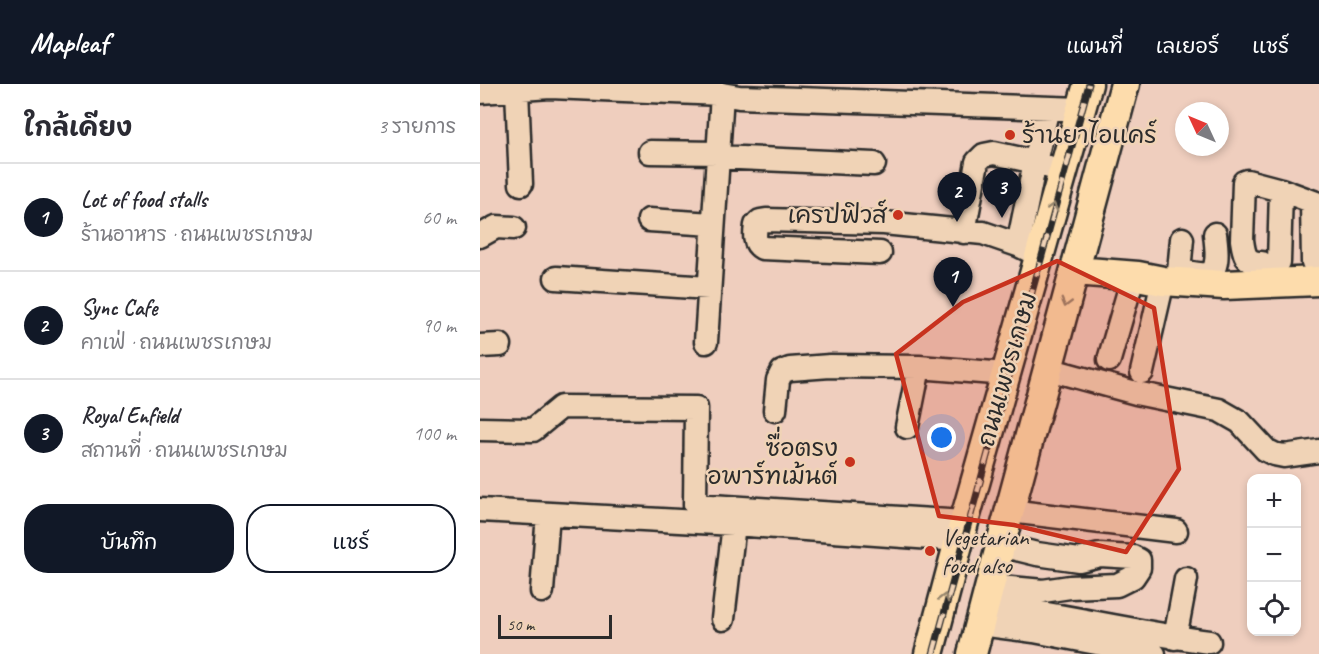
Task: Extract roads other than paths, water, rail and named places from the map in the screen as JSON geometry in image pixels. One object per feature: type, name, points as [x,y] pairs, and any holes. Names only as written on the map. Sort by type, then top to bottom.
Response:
[{"type":"main road","name":"ถนนเพชรเกษม","points":[[972,654],[1125,84]]},
{"type":"main road","name":"ถนนเพชรเกษม","points":[[929,654],[1006,374],[1029,250],[1063,172],[1084,96]]},
{"type":"main road","points":[[1075,271],[1173,278],[1224,285],[1268,269],[1317,268]]},
{"type":"main road","points":[[962,531],[1005,528]]},
{"type":"street","points":[[521,184],[526,87]]},
{"type":"street","points":[[480,92],[526,87],[645,87],[1048,108],[1084,96]]},
{"type":"street","points":[[706,342],[718,155],[734,92]]},
{"type":"street","points":[[884,223],[879,260],[762,248],[755,241],[756,225],[766,220],[884,223],[983,233],[1029,250],[1035,162],[1048,108]]},
{"type":"street","points":[[650,152],[874,164]]},
{"type":"street","points":[[964,232],[977,162],[984,155],[994,153],[1035,162],[1063,172]]},
{"type":"street","points":[[1281,190],[1268,269],[1253,263],[1243,249],[1243,185],[1247,181],[1281,190],[1316,203],[1317,268]]},
{"type":"street","points":[[649,219],[713,224]]},
{"type":"street","points":[[480,236],[496,227],[514,228]]},
{"type":"street","points":[[1173,278],[1213,272],[1216,263],[1215,234]]},
{"type":"street","points":[[1142,372],[1173,278],[1182,239]]},
{"type":"street","points":[[1109,360],[1133,276]]},
{"type":"street","points":[[556,278],[709,288]]},
{"type":"street","points":[[775,410],[778,380],[782,372],[790,369],[830,366],[919,367],[1006,374]]},
{"type":"street","points":[[907,427],[919,367]]},
{"type":"street","points":[[1048,369],[1136,393],[1219,410],[1240,422],[1266,450],[1274,454],[1284,456],[1319,451]]},
{"type":"street","points":[[480,429],[533,430],[561,407],[696,408],[695,505],[962,531]]},
{"type":"street","points":[[480,510],[734,524],[962,531]]},
{"type":"street","points":[[542,591],[548,514]]},
{"type":"street","points":[[723,619],[734,524]]},
{"type":"street","points":[[1005,528],[1176,531]]},
{"type":"street","points":[[985,604],[1020,589],[1043,591],[1117,585],[1133,577],[1139,568],[1138,560],[1133,557],[1100,555],[1079,560],[1037,554],[1029,551],[1005,528]]},
{"type":"street","points":[[1020,589],[1029,551]]},
{"type":"street","points":[[1076,587],[1079,560]]},
{"type":"street","points":[[1175,638],[1186,579]]},
{"type":"street","points":[[985,604],[1209,642]]},
{"type":"street","points":[[985,604],[1034,631],[1154,654]]},
{"type":"railway","points":[[933,654],[1089,84]]},
{"type":"place","name":"ร้านยาไอแคร์","points":[[1010,135]]},
{"type":"place","name":"เครปฟิวส์","points":[[898,215]]},
{"type":"place","name":"Royal Enfield","points":[[1002,218]]},
{"type":"place","name":"Sync Cafe","points":[[957,222]]},
{"type":"place","name":"Lot of food stalls","points":[[953,307]]},
{"type":"place","name":"ซื่อตรง อพาร์ทเม้นต์","points":[[850,462]]},
{"type":"place","name":"Vegetarian food also","points":[[930,551]]}]
